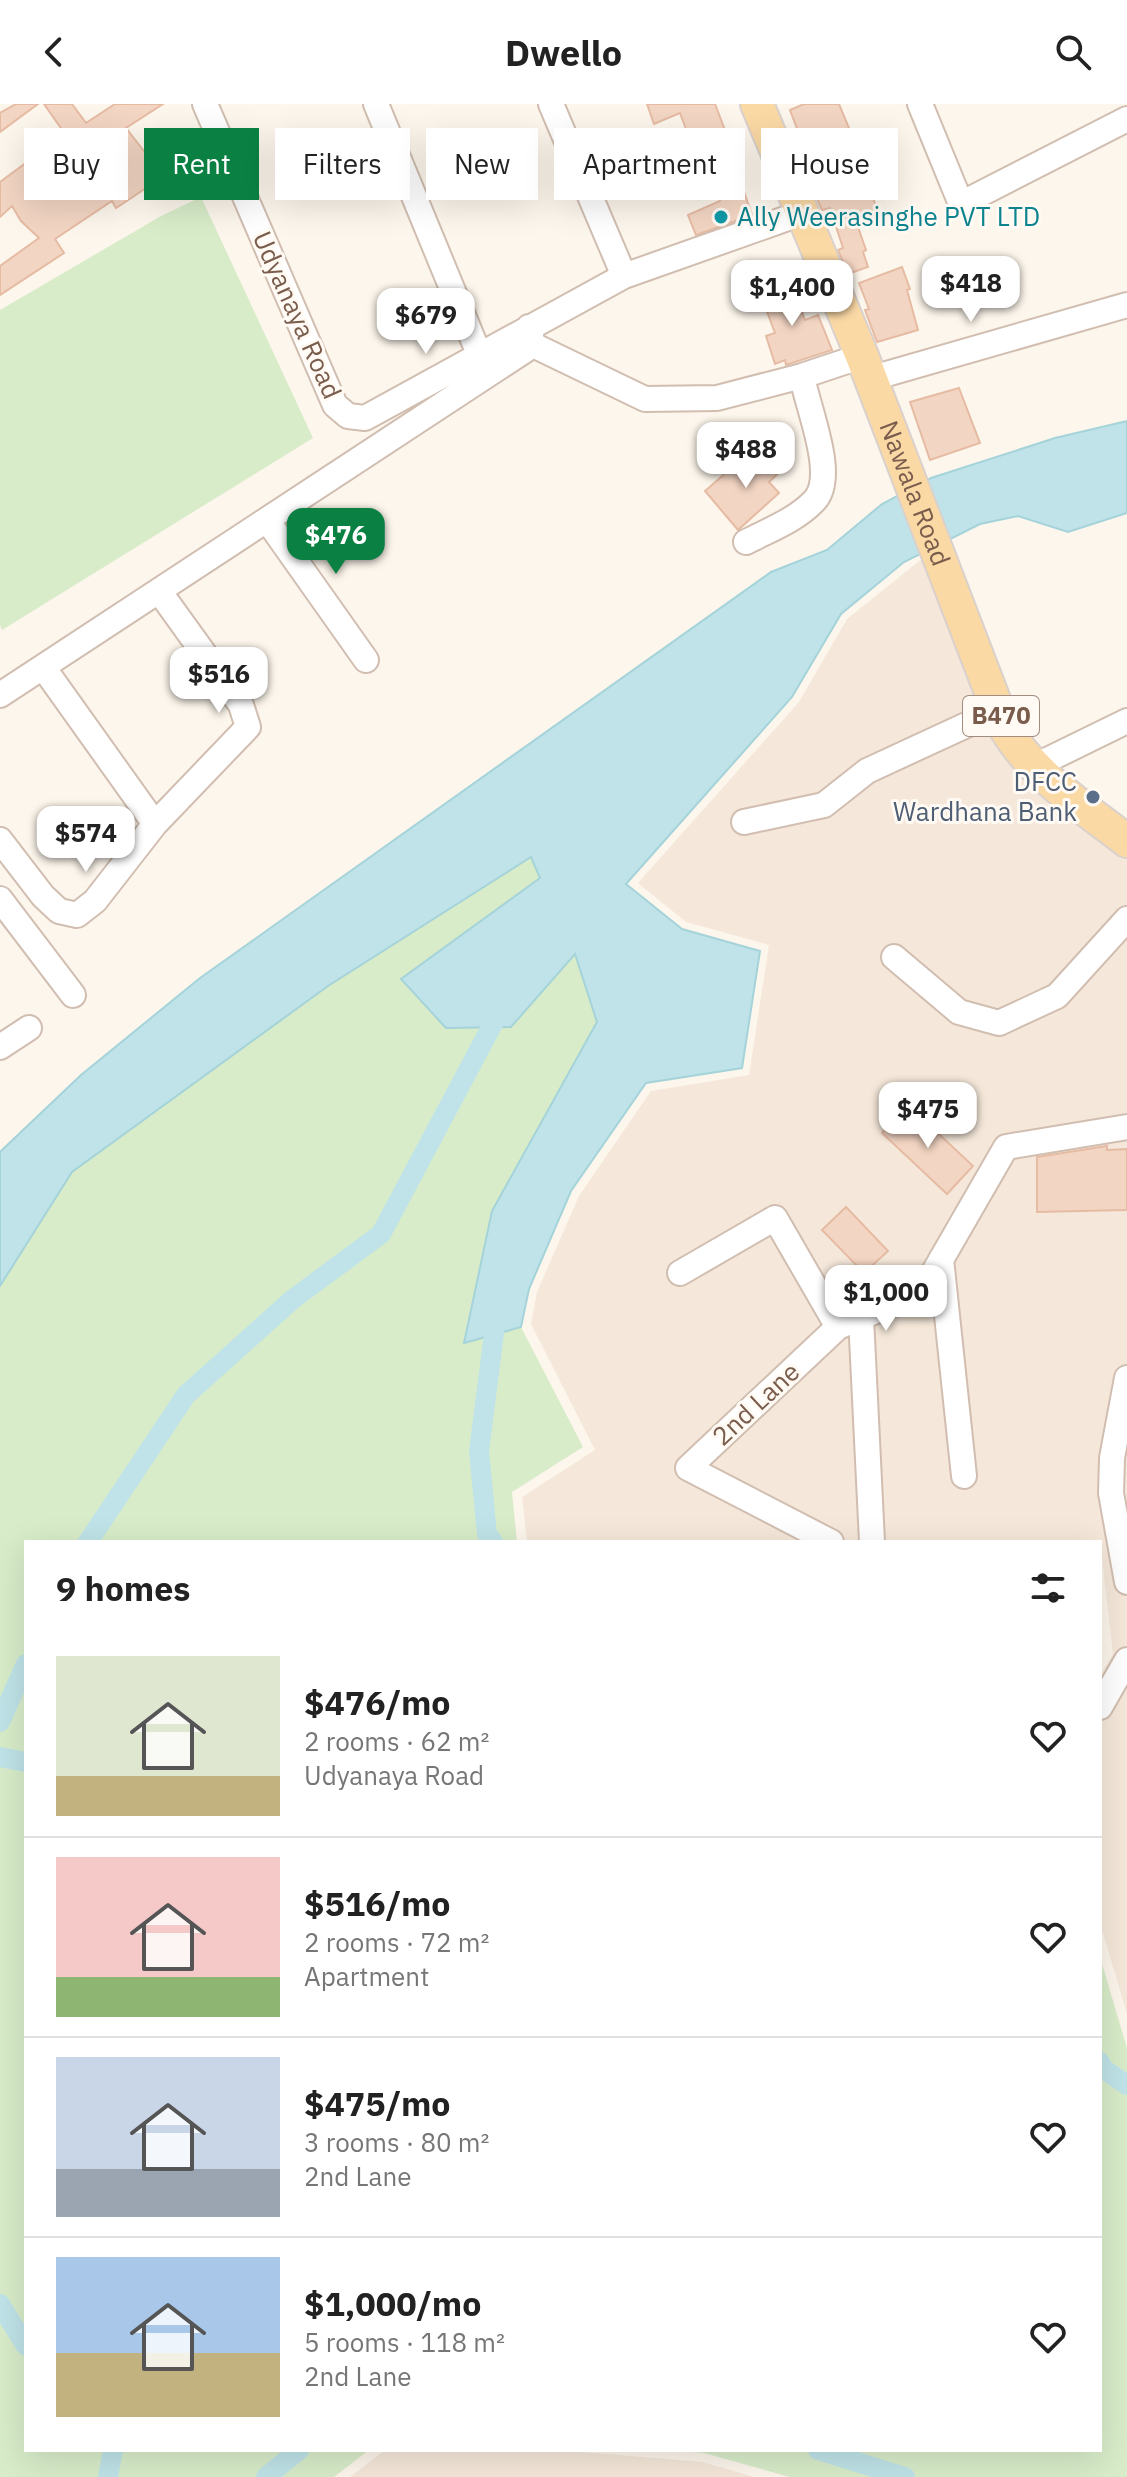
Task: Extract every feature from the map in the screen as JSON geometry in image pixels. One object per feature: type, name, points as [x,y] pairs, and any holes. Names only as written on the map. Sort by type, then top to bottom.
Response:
[{"type":"main road","name":"Nawala Road","points":[[757,104],[901,457],[999,710],[1017,748],[1127,841]]},
{"type":"street","name":"Udyanaya Road","points":[[205,104],[335,405],[348,416],[365,418],[479,354],[531,336],[624,276],[802,213]]},
{"type":"street","points":[[376,104],[479,354]]},
{"type":"street","points":[[551,104],[624,276]]},
{"type":"street","points":[[920,104],[961,204],[1127,119]]},
{"type":"street","points":[[0,695],[267,520],[531,336],[645,399],[717,398],[802,376],[865,368],[1127,305]]},
{"type":"street","points":[[746,542],[791,519],[816,499],[825,483],[802,376]]},
{"type":"street","points":[[267,520],[366,660]]},
{"type":"street","points":[[0,840],[43,896],[59,911],[77,915],[95,901],[155,824],[248,727],[241,705],[159,591]]},
{"type":"street","points":[[43,667],[155,824]]},
{"type":"street","points":[[744,822],[824,805],[867,771],[999,710]]},
{"type":"street","points":[[1035,766],[1127,721]]},
{"type":"street","points":[[3,910],[73,995]]},
{"type":"street","points":[[894,957],[959,1012],[999,1023],[1057,996],[1127,919]]},
{"type":"street","points":[[0,1047],[29,1028]]},
{"type":"street","name":"2nd Lane","points":[[827,1540],[688,1468],[850,1322],[923,1291],[1006,1147],[1127,1127]]},
{"type":"street","points":[[680,1273],[775,1218],[850,1322],[872,1540]]},
{"type":"street","points":[[941,1259],[964,1476]]},
{"type":"street","points":[[1127,1378],[1112,1458],[1111,1493],[1127,1582]]},
{"type":"street","points":[[1102,1704],[1127,1660]]},
{"type":"shaded area","points":[[928,554],[1010,753],[1127,852],[1127,2014],[1102,1932],[1102,1672],[1113,1654],[1102,1540],[527,1540],[522,1497],[595,1450],[531,1324],[537,1292],[579,1196],[651,1091],[749,1075],[769,945],[686,922],[638,883],[799,702],[847,619]]},
{"type":"shaded area","points":[[382,2452],[583,2452],[703,2462],[754,2477],[350,2477]]},
{"type":"green space","points":[[195,200],[202,200],[313,438],[2,630],[0,310],[161,216]]},
{"type":"green space","points":[[531,857],[540,878],[401,979],[574,953],[597,1022],[492,1211],[465,1342],[521,1327],[583,1447],[512,1492],[517,1540],[24,1540],[24,2452],[366,2452],[334,2477],[0,2477],[0,1286],[71,1172],[328,986]]},
{"type":"green space","points":[[1102,1964],[1127,2048],[1127,2477],[790,2477],[693,2452],[1102,2452]]},
{"type":"water","points":[[1127,421],[1127,513],[1068,532],[1018,516],[980,524],[904,562],[841,614],[792,697],[626,884],[682,929],[760,951],[742,1068],[646,1083],[571,1191],[529,1289],[521,1327],[464,1343],[492,1211],[597,1022],[575,954],[511,1027],[446,1028],[401,979],[540,878],[531,857],[328,986],[72,1172],[0,1286],[0,1152],[81,1075],[200,978],[771,572],[827,550],[882,504],[931,478],[1055,438]]},
{"type":"building","points":[[16,104],[38,104],[0,132],[0,113]]},
{"type":"building","points":[[44,104],[72,104],[86,123],[115,104],[163,104],[126,128],[61,128]]},
{"type":"building","points":[[647,104],[715,104],[724,128],[686,128],[680,113],[654,124]]},
{"type":"building","points":[[804,104],[839,104],[849,128],[797,128],[790,110]]},
{"type":"building","points":[[128,131],[144,151],[144,189],[128,200]]},
{"type":"building","points":[[24,164],[24,200],[128,200],[116,208],[112,201],[55,239],[64,253],[0,295],[0,266],[39,238],[21,221],[12,206],[0,217],[0,182]]},
{"type":"building","points":[[745,195],[752,215],[696,235],[688,215],[720,201],[745,200]]},
{"type":"building","points":[[818,200],[874,200],[879,216],[857,224],[868,267],[848,274],[838,250],[843,248],[830,208],[822,210]]},
{"type":"building","points":[[902,267],[918,330],[877,342],[859,283]]},
{"type":"building","points":[[790,282],[805,320],[818,315],[832,350],[786,365],[785,360],[775,364],[766,336],[775,333],[760,293]]},
{"type":"building","points":[[959,388],[980,443],[930,460],[910,402]]},
{"type":"building","points":[[770,451],[785,467],[769,482],[779,493],[738,530],[705,491],[737,463],[746,473]]},
{"type":"building","points":[[908,1105],[973,1166],[947,1194],[882,1133]]},
{"type":"building","points":[[1107,1146],[1107,1150],[1127,1149],[1127,1210],[1037,1212],[1037,1157]]},
{"type":"building","points":[[846,1207],[888,1251],[864,1273],[822,1230]]},
{"type":"waterway","points":[[89,1540],[186,1395],[293,1299],[381,1234],[504,1003]]},
{"type":"waterway","points":[[492,1540],[487,1534],[479,1451],[497,1310]]},
{"type":"waterway","points":[[0,1722],[24,1668]]},
{"type":"waterway","points":[[0,1757],[24,1762]]},
{"type":"waterway","points":[[1102,2068],[1127,2085]]},
{"type":"waterway","points":[[0,2304],[24,2343]]},
{"type":"waterway","points":[[108,2477],[113,2452]]},
{"type":"waterway","points":[[266,2477],[297,2452]]},
{"type":"waterway","points":[[824,2452],[905,2477]]},
{"type":"place","name":"Ally Weerasinghe PVT LTD","points":[[721,217]]},
{"type":"place","name":"DFCC Wardhana Bank","points":[[1093,797]]}]
